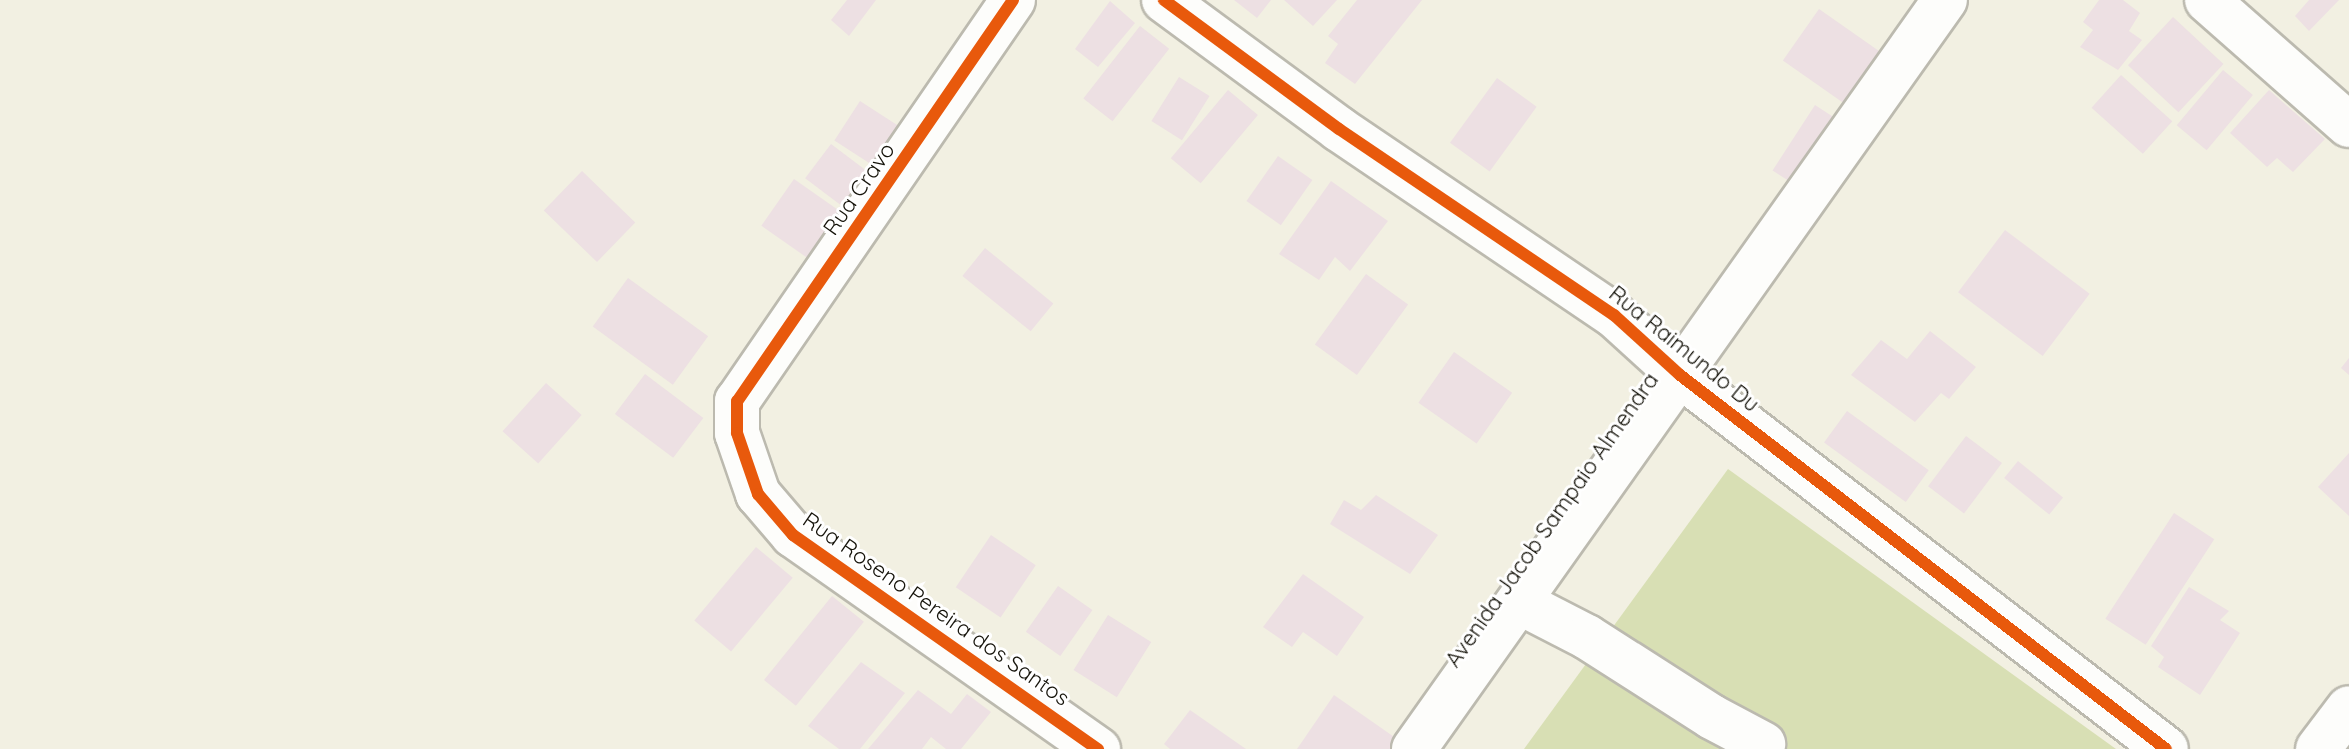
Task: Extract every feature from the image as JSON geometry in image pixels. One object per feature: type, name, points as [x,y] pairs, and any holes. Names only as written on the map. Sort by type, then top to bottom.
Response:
[{"type":"street","name":"Rua Cravo","points":[[737,401],[1013,0]]},
{"type":"street","name":"Rua Raimundo Du","points":[[1164,0],[1339,129],[1614,315],[1680,375],[2166,749]]},
{"type":"street","name":"Avenida Jacob Sampaio Almendra","points":[[1414,749],[1945,0]]},
{"type":"street","points":[[2207,0],[2349,125]]},
{"type":"street","name":"Rua Roseno Pereira dos Santos","points":[[737,401],[737,433],[758,494],[793,535],[1098,749]]},
{"type":"street","points":[[1519,602],[1587,637],[1712,717],[1763,744]]},
{"type":"street","points":[[2318,749],[2349,708]]},
{"type":"green space","points":[[1728,469],[2116,749],[1524,749]]},
{"type":"building","points":[[847,0],[876,0],[849,36],[831,20]]},
{"type":"building","points":[[1234,0],[1271,0],[1257,18]]},
{"type":"building","points":[[1284,0],[1337,0],[1313,26]]},
{"type":"building","points":[[1357,0],[1422,0],[1355,84],[1325,63],[1338,44],[1328,36]]},
{"type":"building","points":[[2099,0],[2123,0],[2140,13],[2129,31],[2142,40],[2118,70],[2080,47],[2093,30],[2083,22]]},
{"type":"building","points":[[2309,0],[2339,0],[2309,31],[2295,16]]},
{"type":"building","points":[[1110,1],[1135,23],[1098,67],[1075,49]]},
{"type":"building","points":[[1819,9],[1889,58],[1852,109],[1783,61]]},
{"type":"building","points":[[2173,17],[2223,64],[2178,112],[2128,65]]},
{"type":"building","points":[[1140,26],[1169,49],[1113,121],[1083,98]]},
{"type":"building","points":[[2223,70],[2253,95],[2207,150],[2177,125]]},
{"type":"building","points":[[2121,75],[2172,121],[2143,154],[2092,108]]},
{"type":"building","points":[[1179,77],[1210,96],[1182,140],[1151,121]]},
{"type":"building","points":[[1497,78],[1537,107],[1490,172],[1450,143]]},
{"type":"building","points":[[1228,90],[1258,115],[1201,183],[1171,158]]},
{"type":"building","points":[[2269,90],[2325,139],[2293,172],[2277,158],[2267,167],[2230,133]]},
{"type":"building","points":[[860,101],[914,136],[888,175],[834,140]]},
{"type":"building","points":[[1815,105],[1851,128],[1809,194],[1773,170]]},
{"type":"building","points":[[831,144],[882,183],[856,217],[805,178]]},
{"type":"building","points":[[1278,156],[1312,180],[1281,225],[1246,201]]},
{"type":"building","points":[[582,171],[635,222],[597,262],[544,211]]},
{"type":"building","points":[[794,179],[852,220],[819,266],[761,226]]},
{"type":"building","points":[[1331,181],[1388,221],[1350,271],[1335,257],[1319,280],[1279,254]]},
{"type":"building","points":[[2005,230],[2090,294],[2043,356],[1958,292]]},
{"type":"building","points":[[985,248],[1053,303],[1031,331],[962,276]]},
{"type":"building","points":[[1366,274],[1408,305],[1357,375],[1315,344]]},
{"type":"building","points":[[628,278],[708,336],[673,385],[593,327]]},
{"type":"building","points":[[1930,331],[1976,367],[1949,399],[1941,393],[1915,422],[1851,375],[1881,340],[1907,359]]},
{"type":"building","points":[[1454,352],[1512,393],[1477,444],[1418,403]]},
{"type":"building","points":[[2349,358],[2349,375],[2341,368]]},
{"type":"building","points":[[645,374],[703,418],[673,458],[615,414]]},
{"type":"building","points":[[546,383],[582,415],[538,463],[503,431]]},
{"type":"building","points":[[1847,411],[1929,470],[1906,502],[1824,443]]},
{"type":"building","points":[[1966,436],[2002,463],[1964,513],[1928,486]]},
{"type":"building","points":[[2349,453],[2349,516],[2318,487]]},
{"type":"building","points":[[2018,461],[2063,498],[2049,515],[2004,478]]},
{"type":"building","points":[[1376,495],[1438,535],[1410,574],[1330,524],[1344,500],[1361,510]]},
{"type":"building","points":[[2174,513],[2214,539],[2146,645],[2105,619]]},
{"type":"building","points":[[991,535],[1036,565],[1001,617],[956,587]]},
{"type":"building","points":[[756,547],[793,578],[731,651],[694,621]]},
{"type":"building","points":[[1303,574],[1364,617],[1337,656],[1303,632],[1292,647],[1263,627]]},
{"type":"building","points":[[1058,586],[1092,610],[1060,656],[1026,632]]},
{"type":"building","points":[[2189,587],[2229,611],[2220,620],[2240,633],[2200,695],[2158,667],[2164,657],[2151,646]]},
{"type":"building","points":[[832,596],[864,622],[796,706],[764,680]]},
{"type":"building","points":[[1108,615],[1151,642],[1117,697],[1074,670]]},
{"type":"building","points":[[861,662],[905,693],[860,749],[839,749],[808,726]]},
{"type":"building","points":[[918,690],[951,714],[967,694],[991,712],[961,749],[946,749],[931,737],[922,749],[868,749]]},
{"type":"building","points":[[1334,695],[1400,741],[1394,749],[1297,749]]},
{"type":"building","points":[[1190,710],[1246,749],[1170,749],[1164,744]]},
{"type":"cycle path","points":[[1013,0],[737,401],[737,433],[758,494],[793,535],[1098,749]]},
{"type":"cycle path","points":[[1164,0],[1339,129],[1614,315],[1680,375],[2166,749]]}]
